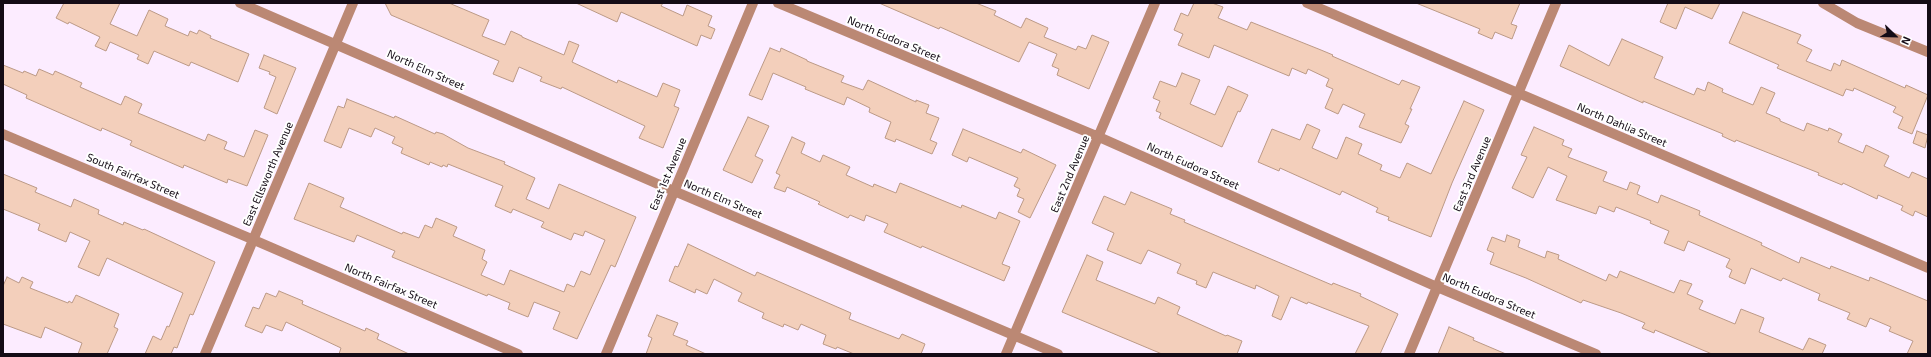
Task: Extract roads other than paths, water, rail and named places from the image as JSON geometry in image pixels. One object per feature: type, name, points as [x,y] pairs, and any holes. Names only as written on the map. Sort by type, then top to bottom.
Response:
[{"type":"street","name":"North Elm Street","points":[[240,3],[674,191],[1058,354]]},
{"type":"street","name":"East Ellsworth Avenue","points":[[205,354],[353,3]]},
{"type":"street","name":"East 1st Avenue","points":[[606,354],[753,3]]},
{"type":"street","name":"North Eudora Street","points":[[778,3],[1099,137],[1438,287],[1596,354]]},
{"type":"street","name":"East 2nd Avenue","points":[[1006,354],[1155,3]]},
{"type":"street","name":"North Dahlia Street","points":[[1307,3],[1928,268]]},
{"type":"street","name":"East 3rd Avenue","points":[[1409,354],[1556,3]]},
{"type":"street","points":[[1823,3],[1857,23],[1928,52]]},
{"type":"street","name":"South Fairfax Street","points":[[3,134],[254,240]]},
{"type":"street","name":"North Fairfax Street","points":[[254,240],[518,354]]}]
